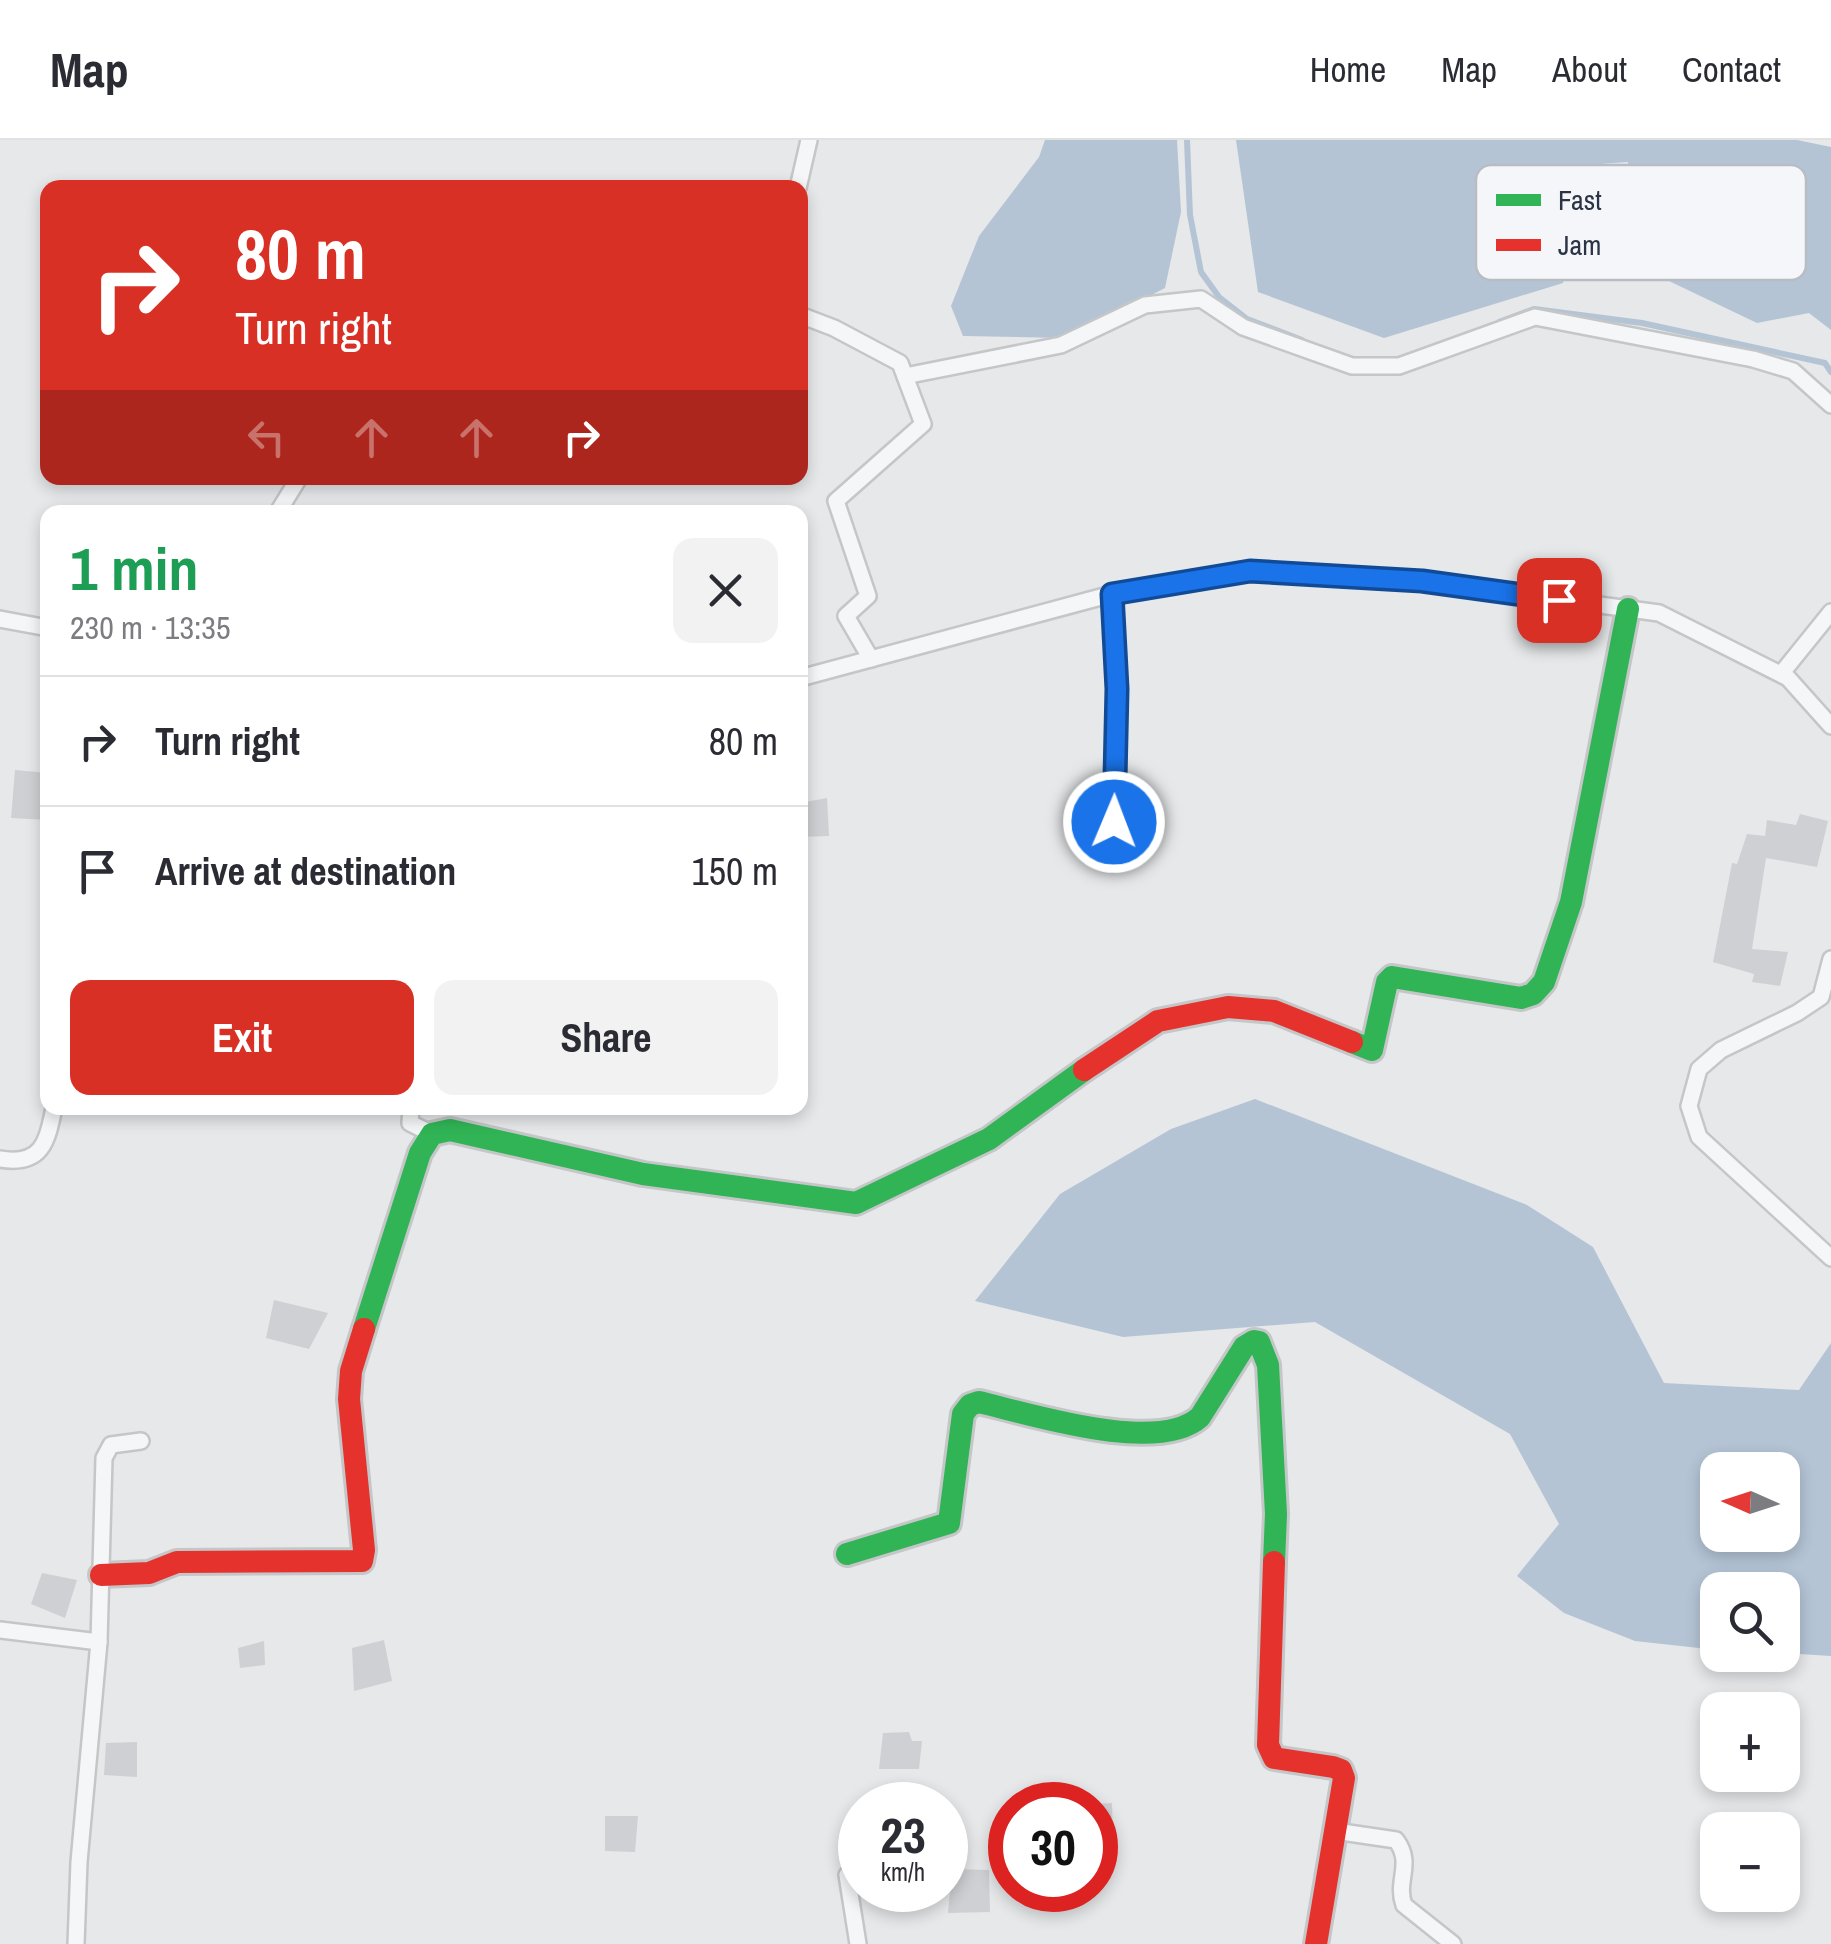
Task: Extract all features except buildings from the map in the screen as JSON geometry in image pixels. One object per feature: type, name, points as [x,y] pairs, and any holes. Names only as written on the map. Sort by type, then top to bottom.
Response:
[{"type":"street","points":[[800,180],[809,140]]},
{"type":"street","points":[[905,376],[1060,345],[1145,305],[1201,299],[1243,327],[1352,366],[1399,366],[1536,317],[1752,359],[1793,371],[1831,405]]},
{"type":"street","points":[[808,317],[900,363],[922,424],[836,500],[868,596],[846,616],[872,659]]},
{"type":"street","points":[[808,676],[1112,594],[1250,571],[1422,581],[1658,613],[1788,678],[1831,726]]},
{"type":"street","points":[[1112,594],[1117,689],[1113,855]]},
{"type":"street","points":[[411,1115],[410,1123],[432,1134],[450,1130],[643,1174],[856,1203],[989,1139],[1058,1087],[1158,1021],[1228,1007],[1274,1011],[1372,1050],[1387,982],[1392,977],[1521,998],[1533,994],[1544,982],[1571,902],[1628,609]]},
{"type":"street","points":[[1781,674],[1831,612]]},
{"type":"street","points":[[0,619],[40,626]]},
{"type":"street","points":[[1831,959],[1821,996],[1797,1013],[1720,1050],[1699,1069],[1690,1106],[1699,1137],[1831,1258]]},
{"type":"street","points":[[0,1158],[14,1161],[35,1155],[47,1142],[53,1115]]},
{"type":"street","points":[[101,1575],[149,1573],[177,1562],[362,1560],[349,1399],[351,1371],[414,1172],[432,1134]]},
{"type":"street","points":[[847,1554],[949,1524],[964,1414],[970,1405],[978,1402],[1112,1430],[1172,1432],[1201,1416],[1244,1347],[1254,1340],[1259,1342],[1268,1364],[1276,1514],[1268,1745],[1274,1758],[1282,1762],[1332,1766],[1341,1770],[1344,1778],[1316,1944]]},
{"type":"street","points":[[76,1944],[99,1642],[106,1450],[111,1445],[140,1442]]},
{"type":"street","points":[[0,1630],[99,1642]]},
{"type":"street","points":[[1335,1831],[1396,1840],[1406,1857],[1401,1897],[1404,1905],[1453,1944]]},
{"type":"street","points":[[852,1912],[858,1944]]},
{"type":"water","points":[[1045,140],[1177,140],[1181,212],[1165,288],[1067,338],[963,336],[951,306],[979,236],[1039,157]]},
{"type":"water","points":[[1236,140],[1797,140],[1831,147],[1831,330],[1809,313],[1757,323],[1667,280],[1806,280],[1806,165],[1476,165],[1476,280],[1564,280],[1563,283],[1384,338],[1258,292]]},
{"type":"water","points":[[1255,1099],[1527,1205],[1593,1247],[1664,1383],[1799,1390],[1831,1343],[1831,1656],[1800,1654],[1800,1572],[1700,1572],[1700,1648],[1635,1641],[1564,1613],[1517,1576],[1559,1524],[1510,1434],[1315,1322],[1123,1337],[975,1301],[1060,1194],[1171,1129]]},
{"type":"waterway","points":[[1187,140],[1190,215],[1201,272],[1219,297],[1247,319],[1302,340]]},
{"type":"waterway","points":[[1499,322],[1534,309],[1642,323],[1825,363],[1831,372]]},
{"type":"traffic: fast","points":[[1352,1042],[1372,1050],[1387,982],[1392,977],[1521,998],[1533,994],[1544,982],[1571,902],[1628,609]]},
{"type":"traffic: fast","points":[[364,1329],[420,1153],[432,1134],[450,1130],[643,1174],[856,1203],[989,1139],[1084,1070]]},
{"type":"traffic: fast","points":[[847,1554],[949,1523],[963,1414],[970,1405],[979,1402],[1060,1422],[1125,1432],[1181,1428],[1200,1417],[1244,1347],[1254,1341],[1259,1342],[1268,1365],[1276,1514],[1274,1562]]},
{"type":"traffic: jam","points":[[1084,1070],[1158,1021],[1228,1007],[1274,1011],[1352,1042]]},
{"type":"traffic: jam","points":[[101,1575],[149,1573],[177,1562],[362,1561],[349,1399],[351,1371],[364,1329]]},
{"type":"traffic: jam","points":[[1274,1562],[1268,1745],[1274,1758],[1333,1767],[1341,1770],[1344,1778],[1316,1944]]},
{"type":"route","points":[[1114,822],[1117,689],[1112,594],[1250,571],[1422,581],[1559,600]]}]
